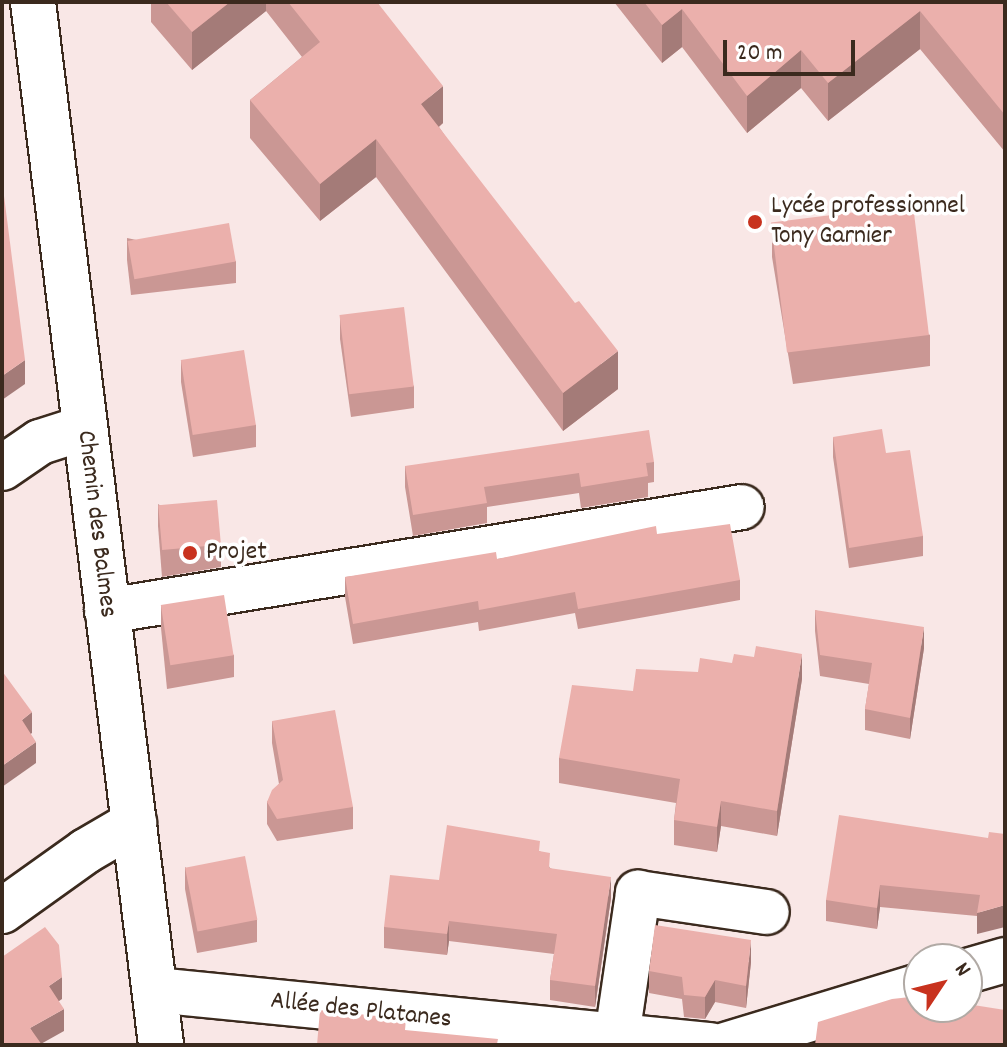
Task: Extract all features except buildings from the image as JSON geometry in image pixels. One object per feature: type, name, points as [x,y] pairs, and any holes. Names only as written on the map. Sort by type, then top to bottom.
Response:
[{"type":"street","name":"Chemin des Balmes","points":[[33,2],[161,1045]]},
{"type":"street","points":[[2,468],[40,442],[84,428]]},
{"type":"street","points":[[107,611],[742,507]]},
{"type":"street","points":[[2,911],[86,851],[134,823]]},
{"type":"street","points":[[617,1036],[638,893],[767,912]]},
{"type":"street","points":[[983,966],[1005,960]]},
{"type":"street","name":"Allée des Platanes","points":[[155,990],[710,1045]]},
{"type":"street","points":[[725,1045],[903,991]]},
{"type":"place","name":"Lycée professionnel Tony Garnier","points":[[755,222]]},
{"type":"place","name":"Projet","points":[[190,553]]}]
